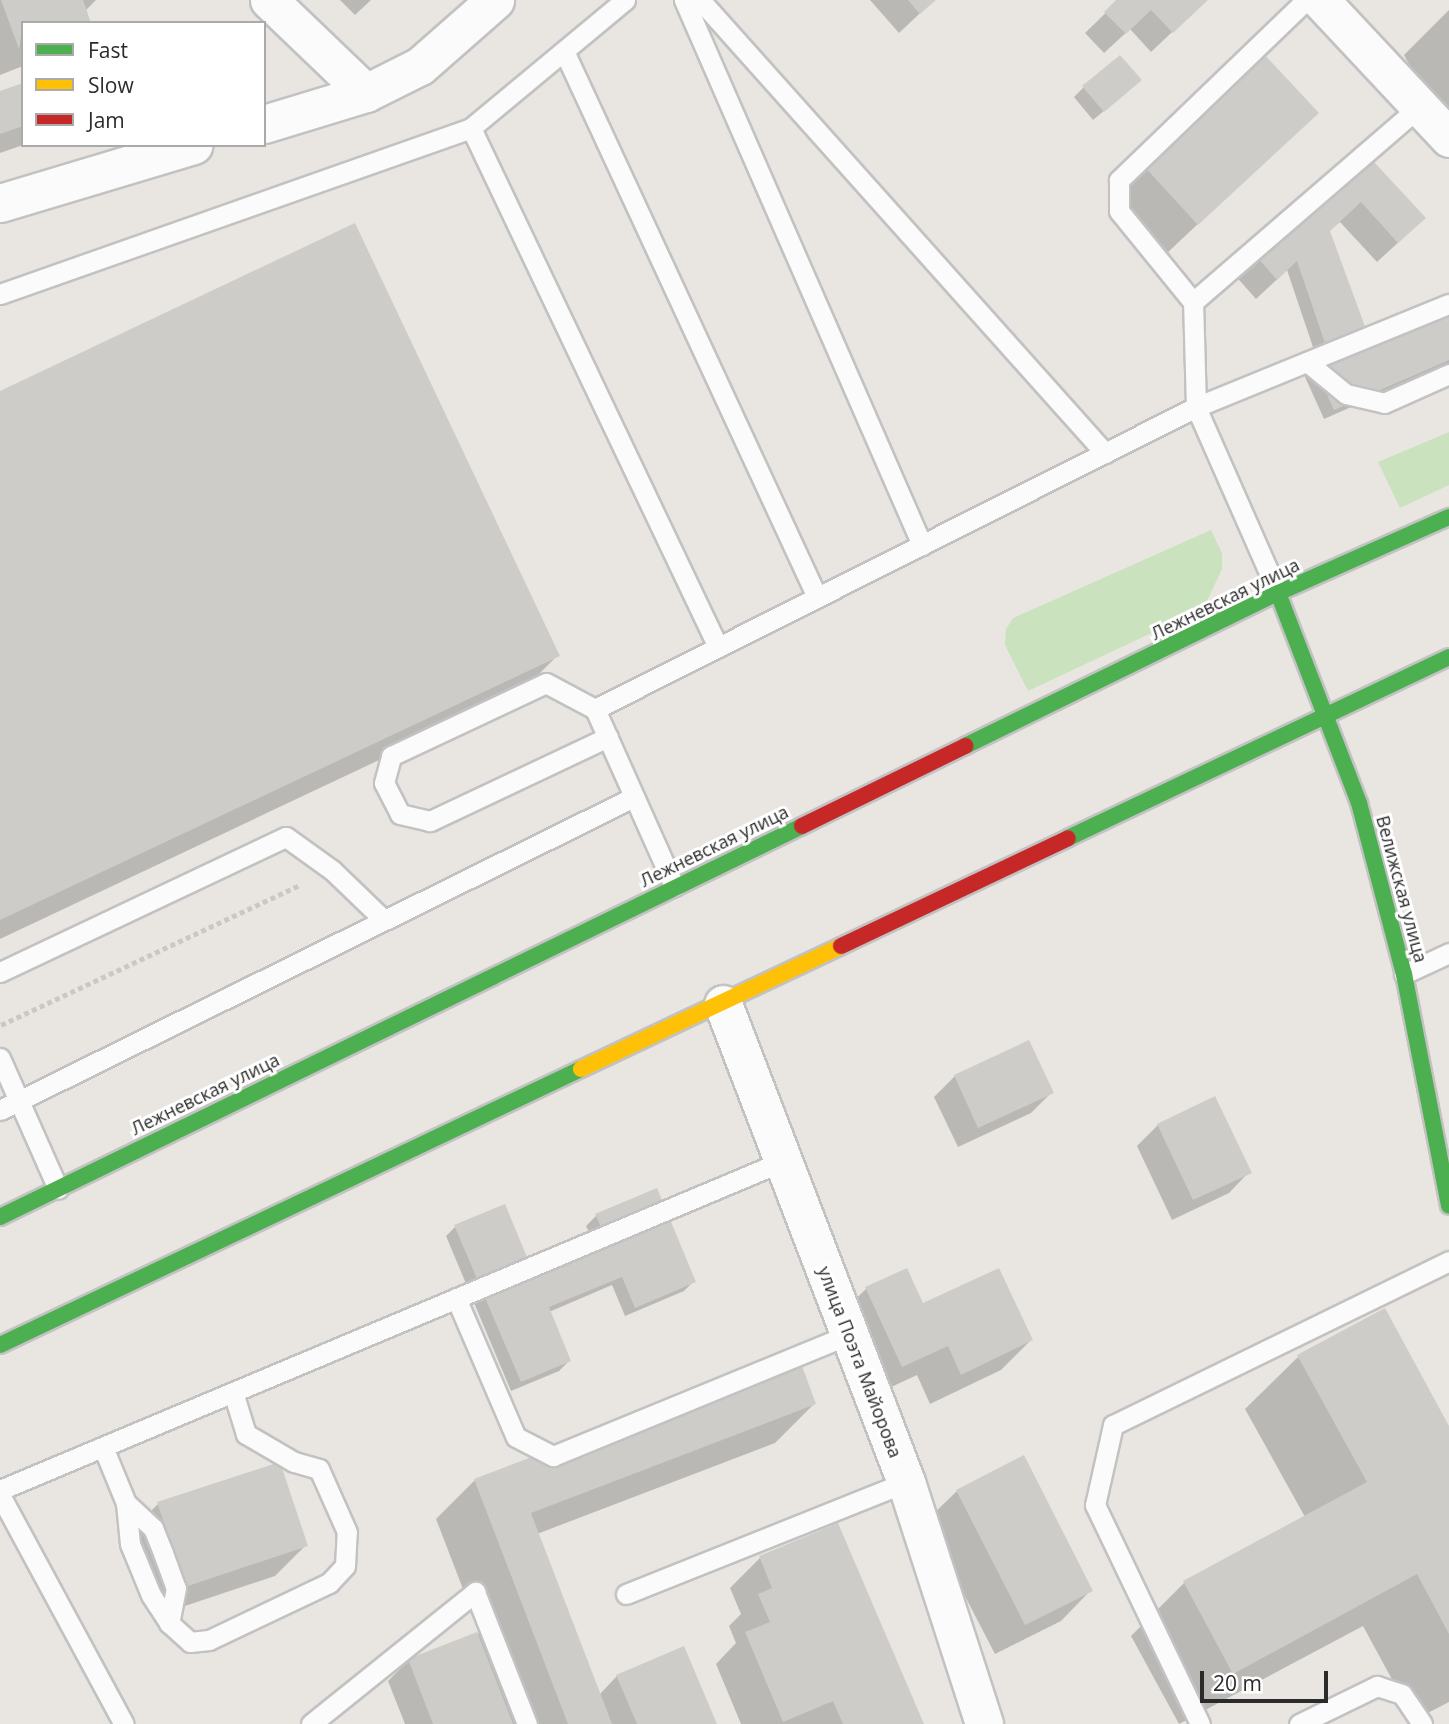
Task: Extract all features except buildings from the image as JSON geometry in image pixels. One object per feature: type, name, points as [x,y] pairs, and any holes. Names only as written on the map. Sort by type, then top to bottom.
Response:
[{"type":"main road","name":"Лежневская улица","points":[[0,1217],[1278,593],[1449,517]]},
{"type":"main road","name":"Велижская улица","points":[[1278,593],[1327,713],[1359,803],[1404,974],[1449,1206]]},
{"type":"main road","points":[[0,1345],[1449,657]]},
{"type":"street","points":[[270,0],[366,93]]},
{"type":"street","points":[[266,123],[366,93],[420,66],[495,0]]},
{"type":"street","points":[[1320,0],[1449,138]]},
{"type":"street","points":[[0,203],[186,147]]},
{"type":"street","name":"улица Поэта Майорова","points":[[723,1004],[851,1334],[905,1482],[984,1724]]},
{"type":"lane","points":[[0,294],[471,128],[625,0]]},
{"type":"lane","points":[[684,0],[922,545]]},
{"type":"lane","points":[[700,0],[1105,453]]},
{"type":"lane","points":[[1278,593],[1196,407],[1193,302],[1119,211],[1119,180],[1306,0]]},
{"type":"lane","points":[[564,51],[817,597]]},
{"type":"lane","points":[[1193,302],[1420,106]]},
{"type":"lane","points":[[471,128],[718,647]]},
{"type":"lane","points":[[596,709],[1196,407],[1449,304]]},
{"type":"lane","points":[[1307,362],[1346,394],[1384,403],[1449,374]]},
{"type":"lane","points":[[608,737],[429,821],[400,814],[384,783],[391,756],[546,683],[596,709],[674,886]]},
{"type":"lane","points":[[0,1110],[634,797]]},
{"type":"lane","points":[[0,972],[286,837],[332,870],[383,919]]},
{"type":"lane","points":[[1404,974],[1449,953]]},
{"type":"lane","points":[[0,1058],[58,1189]]},
{"type":"lane","points":[[124,1724],[0,1492],[783,1161]]},
{"type":"lane","points":[[1200,1724],[1095,1505],[1113,1425],[1449,1261]]},
{"type":"lane","points":[[456,1298],[516,1437],[553,1456],[851,1334]]},
{"type":"lane","points":[[103,1447],[126,1503],[130,1544],[151,1595],[169,1623],[190,1642],[209,1640],[329,1583],[345,1566],[347,1532],[320,1469],[294,1462],[246,1434],[233,1392]]},
{"type":"lane","points":[[626,1594],[905,1482]]},
{"type":"lane","points":[[126,1503],[153,1528],[176,1588],[169,1623]]},
{"type":"lane","points":[[311,1724],[475,1592],[527,1724]]},
{"type":"lane","points":[[1299,1724],[1377,1686],[1402,1694],[1422,1724]]},
{"type":"path","points":[[0,1025],[332,870]]},
{"type":"green space","points":[[1449,432],[1449,485],[1400,508],[1378,462]]},
{"type":"green space","points":[[1211,530],[1222,553],[1222,569],[1207,601],[1192,614],[1028,691],[1005,645],[1006,629],[1013,618]]},
{"type":"traffic: fast","points":[[965,746],[1278,593],[1449,517]]},
{"type":"traffic: fast","points":[[1278,593],[1359,803],[1404,974],[1449,1206]]},
{"type":"traffic: fast","points":[[1068,838],[1449,657]]},
{"type":"traffic: fast","points":[[0,1217],[802,826]]},
{"type":"traffic: fast","points":[[0,1345],[581,1069]]},
{"type":"traffic: slow","points":[[581,1069],[841,946]]},
{"type":"traffic: jam","points":[[802,826],[965,746]]},
{"type":"traffic: jam","points":[[841,946],[1068,838]]}]
